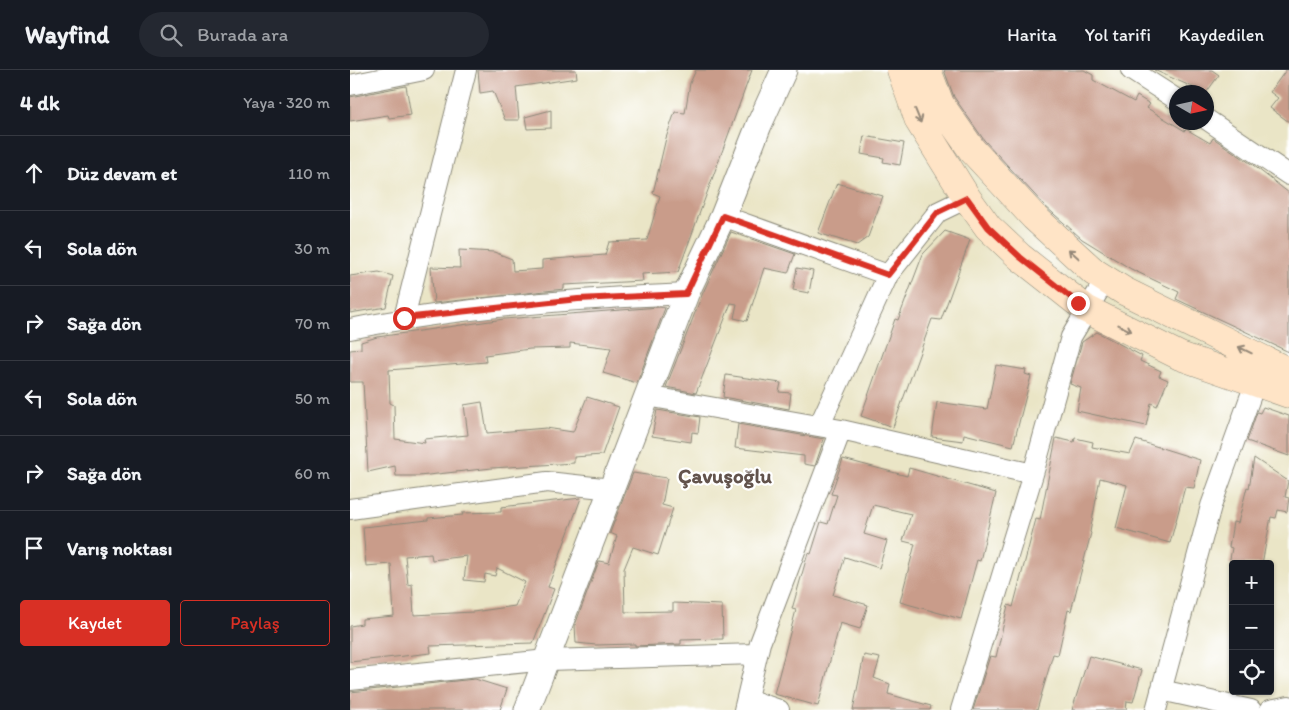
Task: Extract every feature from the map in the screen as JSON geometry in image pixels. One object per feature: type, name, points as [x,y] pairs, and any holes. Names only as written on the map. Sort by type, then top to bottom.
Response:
[{"type":"main road","points":[[901,70],[920,121],[967,198],[988,227],[1020,257],[1086,309],[1180,356],[1289,394]]},
{"type":"main road","points":[[927,70],[940,104],[972,150],[1034,217],[1106,280],[1289,372]]},
{"type":"street","points":[[350,85],[424,70]]},
{"type":"street","points":[[404,318],[466,70]]},
{"type":"street","points":[[527,710],[686,294],[723,216],[759,125],[784,70]]},
{"type":"street","points":[[1136,71],[1169,94]]},
{"type":"street","points":[[1214,123],[1289,175]]},
{"type":"street","points":[[819,426],[888,275],[938,212],[967,198]]},
{"type":"street","points":[[723,216],[888,275]]},
{"type":"street","points":[[961,710],[1033,474],[1071,337],[1086,309],[1106,280]]},
{"type":"street","points":[[350,329],[404,318],[578,299],[686,294]]},
{"type":"street","points":[[1156,710],[1211,506],[1256,381]]},
{"type":"street","points":[[647,396],[841,430],[1033,474]]},
{"type":"street","points":[[779,710],[746,705],[757,654],[841,430]]},
{"type":"street","points":[[350,509],[547,482],[612,489]]},
{"type":"street","points":[[350,680],[547,660],[757,654]]},
{"type":"street","points":[[1161,690],[1251,710]]},
{"type":"street","points":[[1270,710],[1289,706]]},
{"type":"building","points":[[478,70],[576,70],[577,78],[516,87],[519,120],[505,120],[493,91],[480,93]]},
{"type":"building","points":[[696,70],[752,70],[678,272],[642,274],[643,281],[564,285],[564,289],[434,303],[431,267],[460,268],[459,250],[494,252],[512,259],[513,271],[542,269],[542,260],[605,255],[609,242],[647,240],[660,196],[653,193],[666,138],[675,112],[685,113],[690,83]]},
{"type":"building","points":[[944,70],[1084,70],[1093,75],[1093,80],[1134,102],[1137,96],[1150,104],[1147,108],[1169,121],[1169,130],[1188,130],[1210,143],[1213,138],[1253,165],[1289,193],[1289,352],[1176,299],[1179,292],[1131,269],[1082,239],[1045,206],[984,140],[954,97]]},
{"type":"building","points":[[1154,70],[1212,70],[1219,75],[1212,85],[1188,85]]},
{"type":"building","points":[[1286,70],[1289,70],[1289,122],[1270,108],[1278,98],[1270,92]]},
{"type":"building","points":[[406,86],[411,115],[389,118],[388,115],[350,121],[350,97]]},
{"type":"building","points":[[551,110],[551,128],[527,129],[525,117]]},
{"type":"building","points":[[864,136],[904,143],[900,165],[883,162],[884,158],[861,154]]},
{"type":"building","points":[[837,183],[883,196],[868,237],[857,245],[818,233]]},
{"type":"building","points":[[945,231],[970,240],[941,320],[932,319],[893,427],[861,416],[895,319],[898,320],[923,254]]},
{"type":"building","points":[[731,232],[795,254],[788,273],[764,268],[747,321],[734,318],[737,304],[731,303],[696,393],[666,387],[702,295]]},
{"type":"building","points":[[797,268],[813,271],[809,293],[793,290]]},
{"type":"building","points":[[379,272],[393,276],[386,307],[350,313],[350,276]]},
{"type":"building","points":[[665,308],[637,383],[603,373],[611,348],[570,343],[570,348],[530,349],[485,355],[486,362],[389,370],[390,403],[394,405],[395,439],[425,443],[424,439],[468,435],[464,405],[482,402],[487,433],[546,428],[573,432],[587,397],[619,407],[602,455],[574,457],[574,463],[492,468],[419,476],[396,476],[395,466],[368,472],[363,382],[350,382],[350,350],[361,349],[361,342],[377,337],[504,319]]},
{"type":"building","points":[[1097,332],[1142,356],[1140,361],[1161,371],[1159,376],[1168,380],[1157,406],[1151,403],[1146,426],[1077,411],[1081,388],[1070,384],[1082,342]]},
{"type":"building","points":[[996,365],[1026,370],[1025,374],[1031,376],[1013,446],[964,434],[963,441],[932,437],[937,402],[987,409]]},
{"type":"building","points":[[726,375],[781,383],[779,392],[791,393],[789,409],[723,397]]},
{"type":"building","points":[[1263,407],[1289,416],[1289,456],[1247,441],[1257,412],[1260,413]]},
{"type":"building","points":[[657,410],[700,417],[698,433],[692,432],[691,442],[652,436]]},
{"type":"building","points":[[738,424],[824,439],[815,466],[804,464],[804,456],[735,448]]},
{"type":"building","points":[[1056,438],[1074,442],[1075,438],[1093,442],[1092,447],[1130,454],[1136,440],[1200,460],[1194,488],[1185,487],[1170,543],[1116,528],[1127,485],[1100,478],[1091,533],[1071,611],[1068,610],[1058,655],[1053,654],[1037,710],[973,710],[990,656],[996,657],[1008,605],[1013,607],[1036,519],[1040,520]]},
{"type":"building","points":[[1254,458],[1288,481],[1285,497],[1289,498],[1287,512],[1278,510],[1276,518],[1271,517],[1263,560],[1230,560],[1232,548],[1229,547],[1233,522],[1238,523],[1247,487],[1249,488]]},
{"type":"building","points":[[843,459],[907,476],[909,468],[996,493],[980,561],[977,560],[961,619],[900,602],[915,544],[903,541],[911,514],[873,505],[864,534],[887,541],[879,568],[845,557],[833,595],[868,605],[860,629],[840,623],[818,706],[774,694],[796,610],[792,609],[808,553],[811,554],[821,522],[828,524],[837,495],[831,494]]},
{"type":"building","points":[[633,473],[667,478],[662,505],[673,508],[658,555],[633,547],[624,569],[625,612],[673,611],[673,603],[722,605],[723,639],[681,640],[681,644],[635,646],[635,644],[596,645],[576,643],[575,625],[599,561],[609,563],[617,536],[610,533]]},
{"type":"building","points":[[581,498],[548,587],[554,589],[533,643],[430,646],[431,653],[350,662],[350,626],[362,624],[362,619],[394,616],[391,564],[366,566],[363,527],[463,515],[462,513],[501,512],[501,507]],"holes":[[[431,554],[432,560],[467,556],[464,580],[484,582],[485,574],[495,576],[497,568],[525,582],[515,606],[473,612],[414,615],[412,584],[408,585],[405,556]]]},
{"type":"building","points":[[864,655],[880,658],[874,678],[890,684],[888,694],[931,706],[930,710],[853,710]]},
{"type":"building","points":[[1089,656],[1142,670],[1133,702],[1127,701],[1126,710],[1072,710]]},
{"type":"building","points":[[475,679],[507,689],[500,710],[350,710],[350,692]]},
{"type":"district","name":"Çavuşoğlu","points":[[725,475]]},
{"type":"route","points":[[404,318],[578,299],[686,294],[723,216],[888,275],[938,212],[967,198],[988,227],[1020,257],[1078,303]]}]
